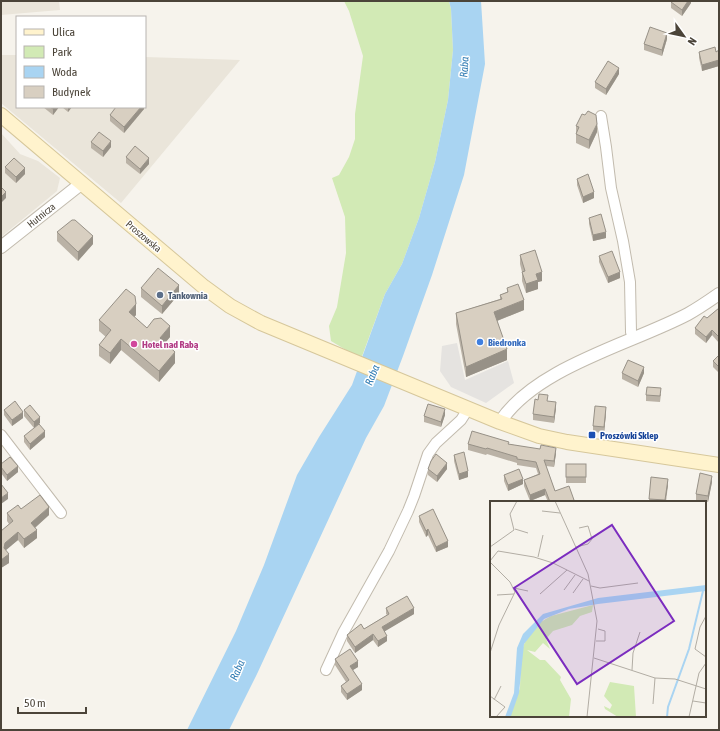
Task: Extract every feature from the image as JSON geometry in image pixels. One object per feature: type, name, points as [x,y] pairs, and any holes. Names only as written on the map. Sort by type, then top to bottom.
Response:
[{"type":"main road","name":"Proszowska","points":[[1,115],[204,286],[230,306],[261,323],[438,397],[539,436],[567,442],[719,465]]},
{"type":"street","points":[[601,116],[611,188],[630,282],[631,332],[633,338]]},
{"type":"street","name":"Hutnicza","points":[[1,248],[82,183]]},
{"type":"street","points":[[500,422],[524,396],[552,377],[581,361],[687,314],[719,294]]},
{"type":"street","points":[[326,670],[343,633],[389,551],[408,511],[428,454],[436,443],[461,420],[468,409]]},
{"type":"street","points":[[1,435],[61,513]]},
{"type":"shaded area","points":[[1,1],[59,1],[60,10],[1,15]]},
{"type":"shaded area","points":[[1,55],[16,55],[16,108],[146,108],[146,57],[240,60],[121,203],[1,103]]},
{"type":"shaded area","points":[[1,133],[20,154],[38,161],[60,178],[57,191],[1,237]]},
{"type":"shaded area","points":[[457,343],[465,380],[508,361],[514,383],[486,403],[451,387],[440,371],[442,346]]},
{"type":"green space","points":[[344,1],[449,1],[451,9],[453,50],[448,100],[435,162],[419,218],[402,264],[385,294],[361,359],[331,341],[329,326],[337,307],[346,253],[345,217],[332,178],[339,175],[349,157],[355,139],[355,114],[363,56],[349,11]]},
{"type":"water","name":"Raba","points":[[449,1],[481,1],[485,64],[464,175],[432,275],[403,356],[384,406],[366,438],[257,674],[229,730],[187,730],[236,631],[264,565],[297,475],[352,385],[385,294],[402,264],[419,218],[435,162],[448,100],[453,50],[451,9]]},
{"type":"building","points":[[671,1],[688,1],[682,10]]},
{"type":"building","points":[[650,27],[667,33],[662,50],[644,44]]},
{"type":"building","points":[[715,47],[716,52],[719,50],[719,60],[702,65],[699,52]]},
{"type":"building","points":[[608,61],[619,68],[606,89],[595,82]]},
{"type":"building","points":[[115,108],[140,108],[124,127],[110,115]]},
{"type":"building","points":[[588,111],[596,115],[597,124],[589,140],[576,134],[579,127],[576,126],[582,114],[585,115]]},
{"type":"building","points":[[99,132],[111,141],[103,151],[91,142]]},
{"type":"building","points":[[135,146],[149,158],[140,169],[126,157]]},
{"type":"building","points":[[14,158],[25,168],[16,177],[5,167]]},
{"type":"building","points":[[588,174],[594,192],[583,197],[577,179]]},
{"type":"building","points":[[1,187],[6,192],[1,197]]},
{"type":"building","points":[[601,214],[606,232],[593,235],[589,218]]},
{"type":"building","points":[[72,220],[75,220],[93,236],[78,252],[57,232]]},
{"type":"building","points":[[535,250],[542,272],[536,274],[538,280],[526,284],[522,272],[525,271],[520,255]]},
{"type":"building","points":[[612,251],[620,272],[608,277],[599,256]]},
{"type":"building","points":[[158,268],[179,285],[162,306],[141,288]]},
{"type":"building","name":"Biedronka","points":[[518,284],[524,300],[494,312],[507,349],[466,367],[456,313],[502,299],[500,295],[508,292],[507,288]]},
{"type":"building","points":[[126,289],[135,296],[136,304],[129,312],[147,328],[154,319],[161,318],[170,326],[160,338],[175,352],[159,371],[121,339],[110,353],[99,345],[111,330],[99,320]]},
{"type":"building","points":[[719,308],[719,337],[712,330],[706,337],[695,328],[704,316],[707,318]]},
{"type":"building","points":[[719,355],[719,367],[713,361]]},
{"type":"building","points":[[628,360],[644,367],[638,381],[622,373]]},
{"type":"building","points":[[647,387],[661,388],[660,396],[646,395]]},
{"type":"building","points":[[539,394],[548,395],[547,401],[556,402],[554,417],[533,414],[535,399],[538,400]]},
{"type":"building","points":[[15,401],[23,412],[12,420],[4,410]]},
{"type":"building","points":[[428,404],[445,409],[441,422],[424,416]]},
{"type":"building","points":[[30,405],[40,417],[34,422],[24,410]]},
{"type":"building","points":[[595,406],[606,407],[604,427],[593,426]]},
{"type":"building","points":[[39,424],[45,431],[30,444],[24,436]]},
{"type":"building","points":[[472,431],[509,442],[508,444],[540,449],[541,445],[556,448],[554,461],[544,460],[555,491],[569,486],[574,500],[550,501],[545,489],[530,495],[524,480],[540,474],[536,462],[517,459],[517,457],[468,444]]},
{"type":"building","points":[[464,452],[468,471],[459,474],[454,455]]},
{"type":"building","points":[[436,454],[447,463],[437,476],[428,469]]},
{"type":"building","points":[[10,457],[18,466],[7,475],[1,467],[1,464]]},
{"type":"building","points":[[566,464],[586,464],[586,477],[566,477]]},
{"type":"building","points":[[519,469],[523,479],[508,485],[504,475]]},
{"type":"building","points":[[700,473],[712,476],[708,496],[696,494]]},
{"type":"building","points":[[651,477],[668,479],[665,500],[649,499]]},
{"type":"building","points":[[1,484],[8,493],[1,498]]},
{"type":"building","points":[[40,495],[49,507],[31,523],[37,530],[24,539],[18,532],[5,543],[4,548],[9,554],[1,560],[1,531],[13,521],[7,513],[18,505],[21,509]]},
{"type":"building","points":[[433,509],[448,541],[436,547],[428,529],[426,531],[419,516]]},
{"type":"building","points":[[407,596],[414,608],[382,627],[387,636],[378,641],[373,634],[355,647],[347,635],[361,624],[364,629],[389,614],[386,608]]},
{"type":"building","points":[[350,649],[358,661],[350,666],[362,684],[347,694],[341,686],[349,680],[335,659]]},
{"type":"place","name":"Tankownia","points":[[160,295]]},
{"type":"place","name":"Biedronka","points":[[480,342]]},
{"type":"place","name":"Hotel nad Rabą","points":[[134,344]]},
{"type":"place","name":"Proszówki Sklep","points":[[592,435]]}]
